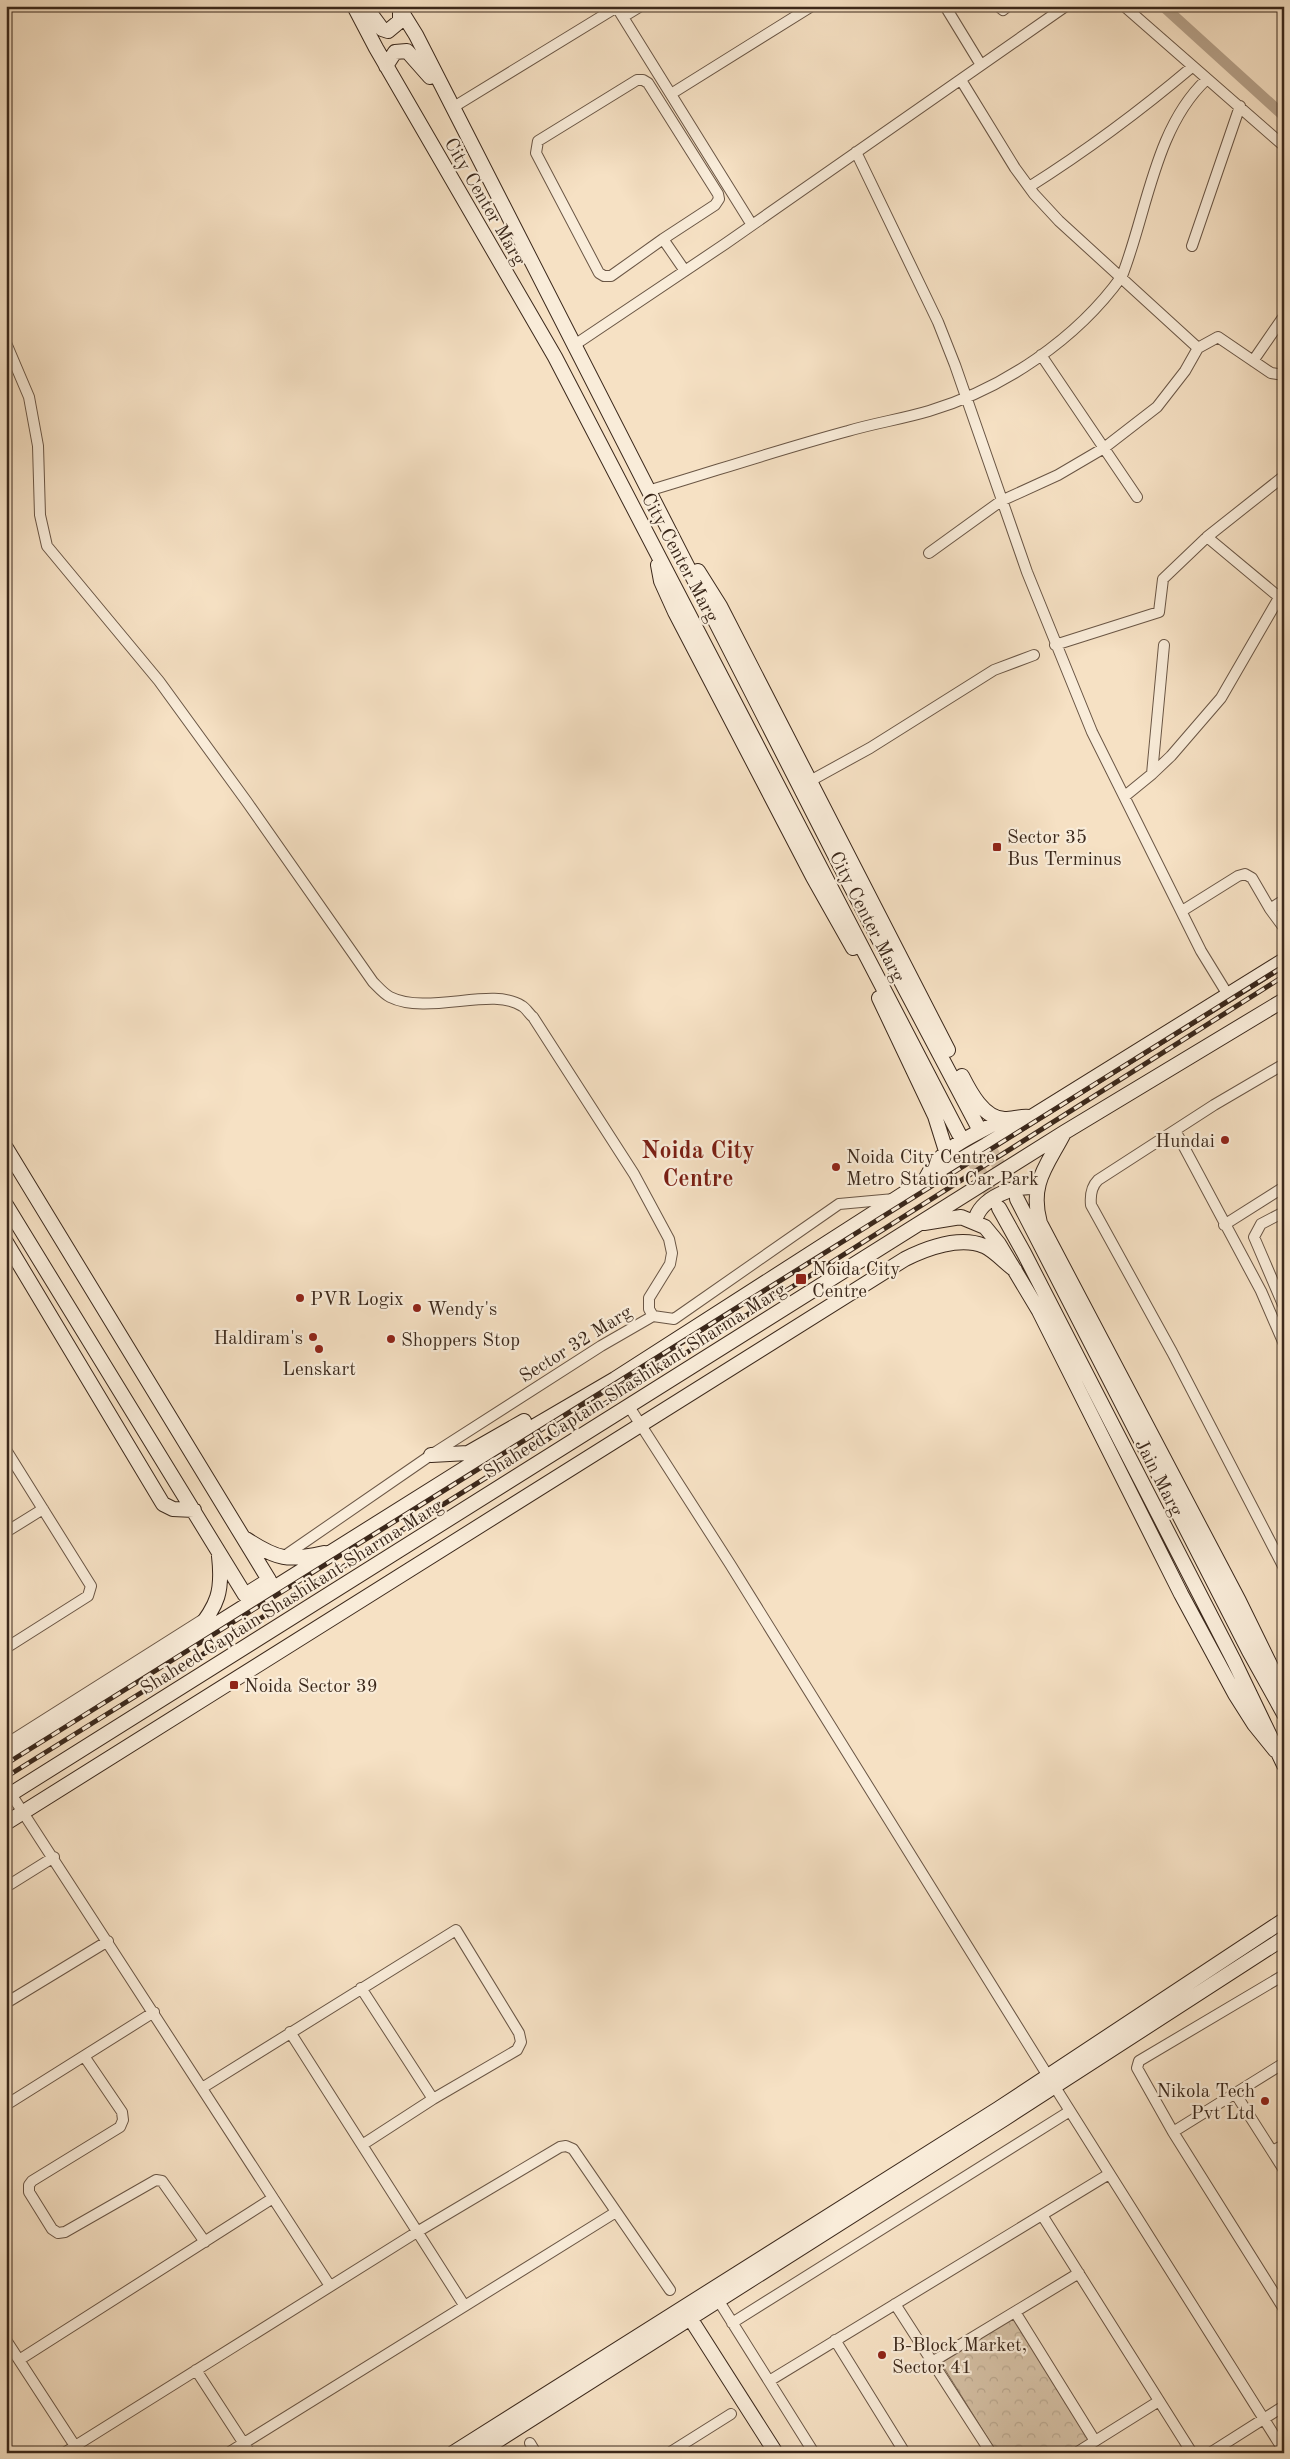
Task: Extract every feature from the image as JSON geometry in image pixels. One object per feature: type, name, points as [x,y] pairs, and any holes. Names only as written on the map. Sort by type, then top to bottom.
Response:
[{"type":"main road","name":"City Center Marg","points":[[354,6],[386,66],[555,358],[959,1134]]},
{"type":"main road","points":[[365,6],[382,29],[388,31],[400,22],[399,8]]},
{"type":"main road","name":"City Center Marg","points":[[399,8],[443,90],[848,881],[977,1125]]},
{"type":"main road","points":[[386,66],[395,52],[407,51],[443,90]]},
{"type":"main road","points":[[675,544],[694,564],[720,606],[970,1090],[982,1108],[1003,1119]]},
{"type":"main road","points":[[655,549],[661,581],[674,612],[813,877],[859,958],[935,1116],[946,1150]]},
{"type":"main road","name":"Shaheed Captain Shashikant Sharma Marg","points":[[6,1756],[553,1414],[623,1374],[925,1180],[1031,1117],[1284,960]]},
{"type":"main road","name":"Shaheed Captain Shashikant Sharma Marg","points":[[9,1795],[250,1646],[628,1405],[1065,1132],[1284,1000]]},
{"type":"main road","points":[[925,1180],[931,1166],[946,1150],[1003,1119],[1031,1117]]},
{"type":"main road","points":[[1065,1132],[1045,1165],[1036,1188],[1040,1223],[1239,1601],[1284,1693]]},
{"type":"main road","points":[[6,1148],[269,1580],[245,1595],[6,1205]]},
{"type":"main road","points":[[975,1222],[979,1211],[997,1197],[1015,1188],[1036,1188]]},
{"type":"main road","name":"Jain Marg","points":[[1017,1199],[1249,1651],[1284,1714]]},
{"type":"main road","name":"Jain Marg","points":[[999,1208],[1234,1661],[1284,1765]]},
{"type":"main road","points":[[919,1224],[961,1217],[975,1222],[993,1235],[1039,1312],[1182,1594],[1235,1694],[1254,1724],[1276,1750]]},
{"type":"main road","points":[[6,1242],[163,1504],[173,1509],[194,1510]]},
{"type":"main road","points":[[6,1822],[392,1579],[642,1426],[920,1252],[937,1246],[973,1244],[993,1252],[1015,1270]]},
{"type":"main road","points":[[431,1455],[468,1453],[526,1420],[541,1415],[553,1414]]},
{"type":"main road","points":[[242,1536],[271,1555],[296,1559],[340,1547]]},
{"type":"main road","points":[[189,1640],[209,1615],[219,1597],[221,1576],[219,1550]]},
{"type":"main road","points":[[1051,2081],[1284,1920]]},
{"type":"main road","points":[[453,2453],[686,2313],[1051,2081],[1284,1938]]},
{"type":"main road","points":[[478,2453],[686,2313]]},
{"type":"main road","points":[[686,2313],[776,2453]]},
{"type":"street","points":[[452,108],[616,6],[752,225]]},
{"type":"street","points":[[623,17],[641,6]]},
{"type":"street","points":[[671,94],[812,6]]},
{"type":"street","points":[[945,6],[981,65]]},
{"type":"street","points":[[998,6],[1003,10],[1008,6]]},
{"type":"street","points":[[573,346],[752,225],[1066,6]]},
{"type":"street","points":[[1124,6],[1206,80],[1240,106],[1284,146]]},
{"type":"street","points":[[1029,187],[1065,164],[1145,106],[1192,67]]},
{"type":"street","points":[[638,80],[648,83],[718,194],[718,200],[715,204],[663,239],[611,276],[604,276],[599,273],[536,153],[538,141],[638,80]]},
{"type":"street","points":[[961,80],[1029,187],[1059,220],[1198,348]]},
{"type":"street","points":[[648,491],[848,430],[930,411],[994,385],[1041,354],[1082,322],[1106,298],[1122,276],[1174,120],[1191,94],[1206,80]]},
{"type":"street","points":[[1192,246],[1240,106]]},
{"type":"street","points":[[856,152],[938,322],[967,397],[1001,501],[1055,645],[1092,732],[1201,951],[1228,995]]},
{"type":"street","points":[[663,239],[685,271]]},
{"type":"street","points":[[1253,361],[1284,316]]},
{"type":"street","points":[[929,553],[1001,501],[1058,475],[1104,448],[1156,407],[1185,371],[1198,348],[1218,337],[1270,373],[1278,376],[1284,375]]},
{"type":"street","points":[[6,343],[29,397],[38,446],[40,515],[47,546],[159,681],[247,802],[373,982],[389,997],[406,1003],[463,1002],[497,999],[523,1006],[532,1017],[634,1174],[668,1239],[672,1253],[670,1264],[649,1298],[649,1309],[653,1316]]},
{"type":"street","points":[[1041,354],[1137,497]]},
{"type":"street","points":[[1055,645],[1159,612],[1164,579],[1207,537],[1284,476]]},
{"type":"street","points":[[1125,796],[1171,756],[1221,698],[1282,593],[1207,537]]},
{"type":"street","points":[[1152,774],[1164,645]]},
{"type":"street","points":[[810,781],[870,748],[994,670],[1034,655]]},
{"type":"street","points":[[1182,911],[1238,876],[1245,874],[1252,878],[1284,928]]},
{"type":"street","points":[[1270,908],[1284,900]]},
{"type":"street","points":[[1284,1064],[1214,1105],[1176,1132],[1098,1180],[1091,1192],[1091,1204],[1172,1352],[1284,1568]]},
{"type":"street","points":[[1176,1132],[1224,1225],[1261,1291],[1283,1341]]},
{"type":"street","points":[[1224,1225],[1284,1188]]},
{"type":"street","name":"Sector 32 Marg","points":[[283,1557],[431,1455],[653,1316],[674,1319],[839,1204],[896,1199]]},
{"type":"street","points":[[1284,1212],[1262,1224],[1254,1237],[1284,1307]]},
{"type":"street","points":[[628,1405],[1284,2451]]},
{"type":"street","points":[[6,1450],[92,1586],[88,1596],[6,1648]]},
{"type":"street","points":[[6,1532],[43,1509]]},
{"type":"street","points":[[6,1744],[209,1615]]},
{"type":"street","points":[[9,1795],[54,1857],[330,2286]]},
{"type":"street","points":[[6,1887],[54,1857]]},
{"type":"street","points":[[202,2088],[456,1930],[519,2033],[521,2042],[517,2050],[433,2099],[362,2145]]},
{"type":"street","points":[[6,2003],[108,1941]]},
{"type":"street","points":[[1284,1975],[1139,2061],[1137,2068],[1174,2132],[1284,2309]]},
{"type":"street","points":[[361,1988],[433,2099]]},
{"type":"street","points":[[6,2105],[154,2012]]},
{"type":"street","points":[[290,2032],[464,2306]]},
{"type":"street","points":[[84,2056],[122,2112],[123,2120],[120,2128],[32,2181],[28,2192],[52,2229],[58,2232],[65,2232],[156,2180],[162,2180],[204,2242]]},
{"type":"street","points":[[1174,2132],[1284,2063]]},
{"type":"street","points":[[1235,2093],[1284,2170]]},
{"type":"street","points":[[732,2323],[1070,2111]]},
{"type":"street","points":[[1272,2151],[1284,2145]]},
{"type":"street","points":[[64,2453],[417,2232],[560,2147],[566,2146],[574,2149],[670,2290]]},
{"type":"street","points":[[769,2381],[1109,2174]]},
{"type":"street","points":[[19,2360],[273,2198]]},
{"type":"street","points":[[228,2453],[616,2212]]},
{"type":"street","points":[[1042,2214],[1192,2453]]},
{"type":"street","points":[[932,2362],[1079,2273]]},
{"type":"street","points":[[715,2295],[814,2453]]},
{"type":"street","points":[[895,2304],[990,2453]]},
{"type":"street","points":[[1015,2312],[1095,2441]]},
{"type":"street","points":[[6,2340],[75,2446]]},
{"type":"street","points":[[835,2340],[905,2453]]},
{"type":"street","points":[[196,2370],[250,2453]]},
{"type":"street","points":[[1076,2453],[1159,2401]]},
{"type":"street","points":[[1210,2453],[1284,2406]]},
{"type":"street","points":[[669,2453],[731,2414]]},
{"type":"street","points":[[530,2443],[536,2453]]},
{"type":"green space","points":[[1013,2318],[1089,2439],[1067,2453],[997,2453],[941,2363]]},
{"type":"waterway","points":[[1163,6],[1284,116]]},
{"type":"tunnel","points":[[977,1125],[1017,1199]]},
{"type":"tunnel","points":[[965,1144],[998,1207]]},
{"type":"railway","points":[[6,1764],[1284,966]]},
{"type":"railway","points":[[6,1777],[816,1272],[1284,976]]},
{"type":"place","name":"Sector 35 Bus Terminus","points":[[997,847]]},
{"type":"place","name":"Hundai","points":[[1225,1140]]},
{"type":"place","name":"Noida City Centre Metro Station Car Park","points":[[836,1167]]},
{"type":"place","name":"Noida City Centre","points":[[801,1279]]},
{"type":"place","name":"PVR Logix","points":[[300,1298]]},
{"type":"place","name":"Wendy's","points":[[417,1308]]},
{"type":"place","name":"Haldiram's","points":[[313,1337]]},
{"type":"place","name":"Shoppers Stop","points":[[391,1339]]},
{"type":"place","name":"Lenskart","points":[[319,1349]]},
{"type":"place","name":"Noida Sector 39","points":[[234,1685]]},
{"type":"place","name":"Nikola Tech Pvt Ltd","points":[[1265,2101]]},
{"type":"place","name":"B-Block Market, Sector 41","points":[[882,2355]]},
{"type":"district","name":"Noida City Centre","points":[[698,1164]]}]
